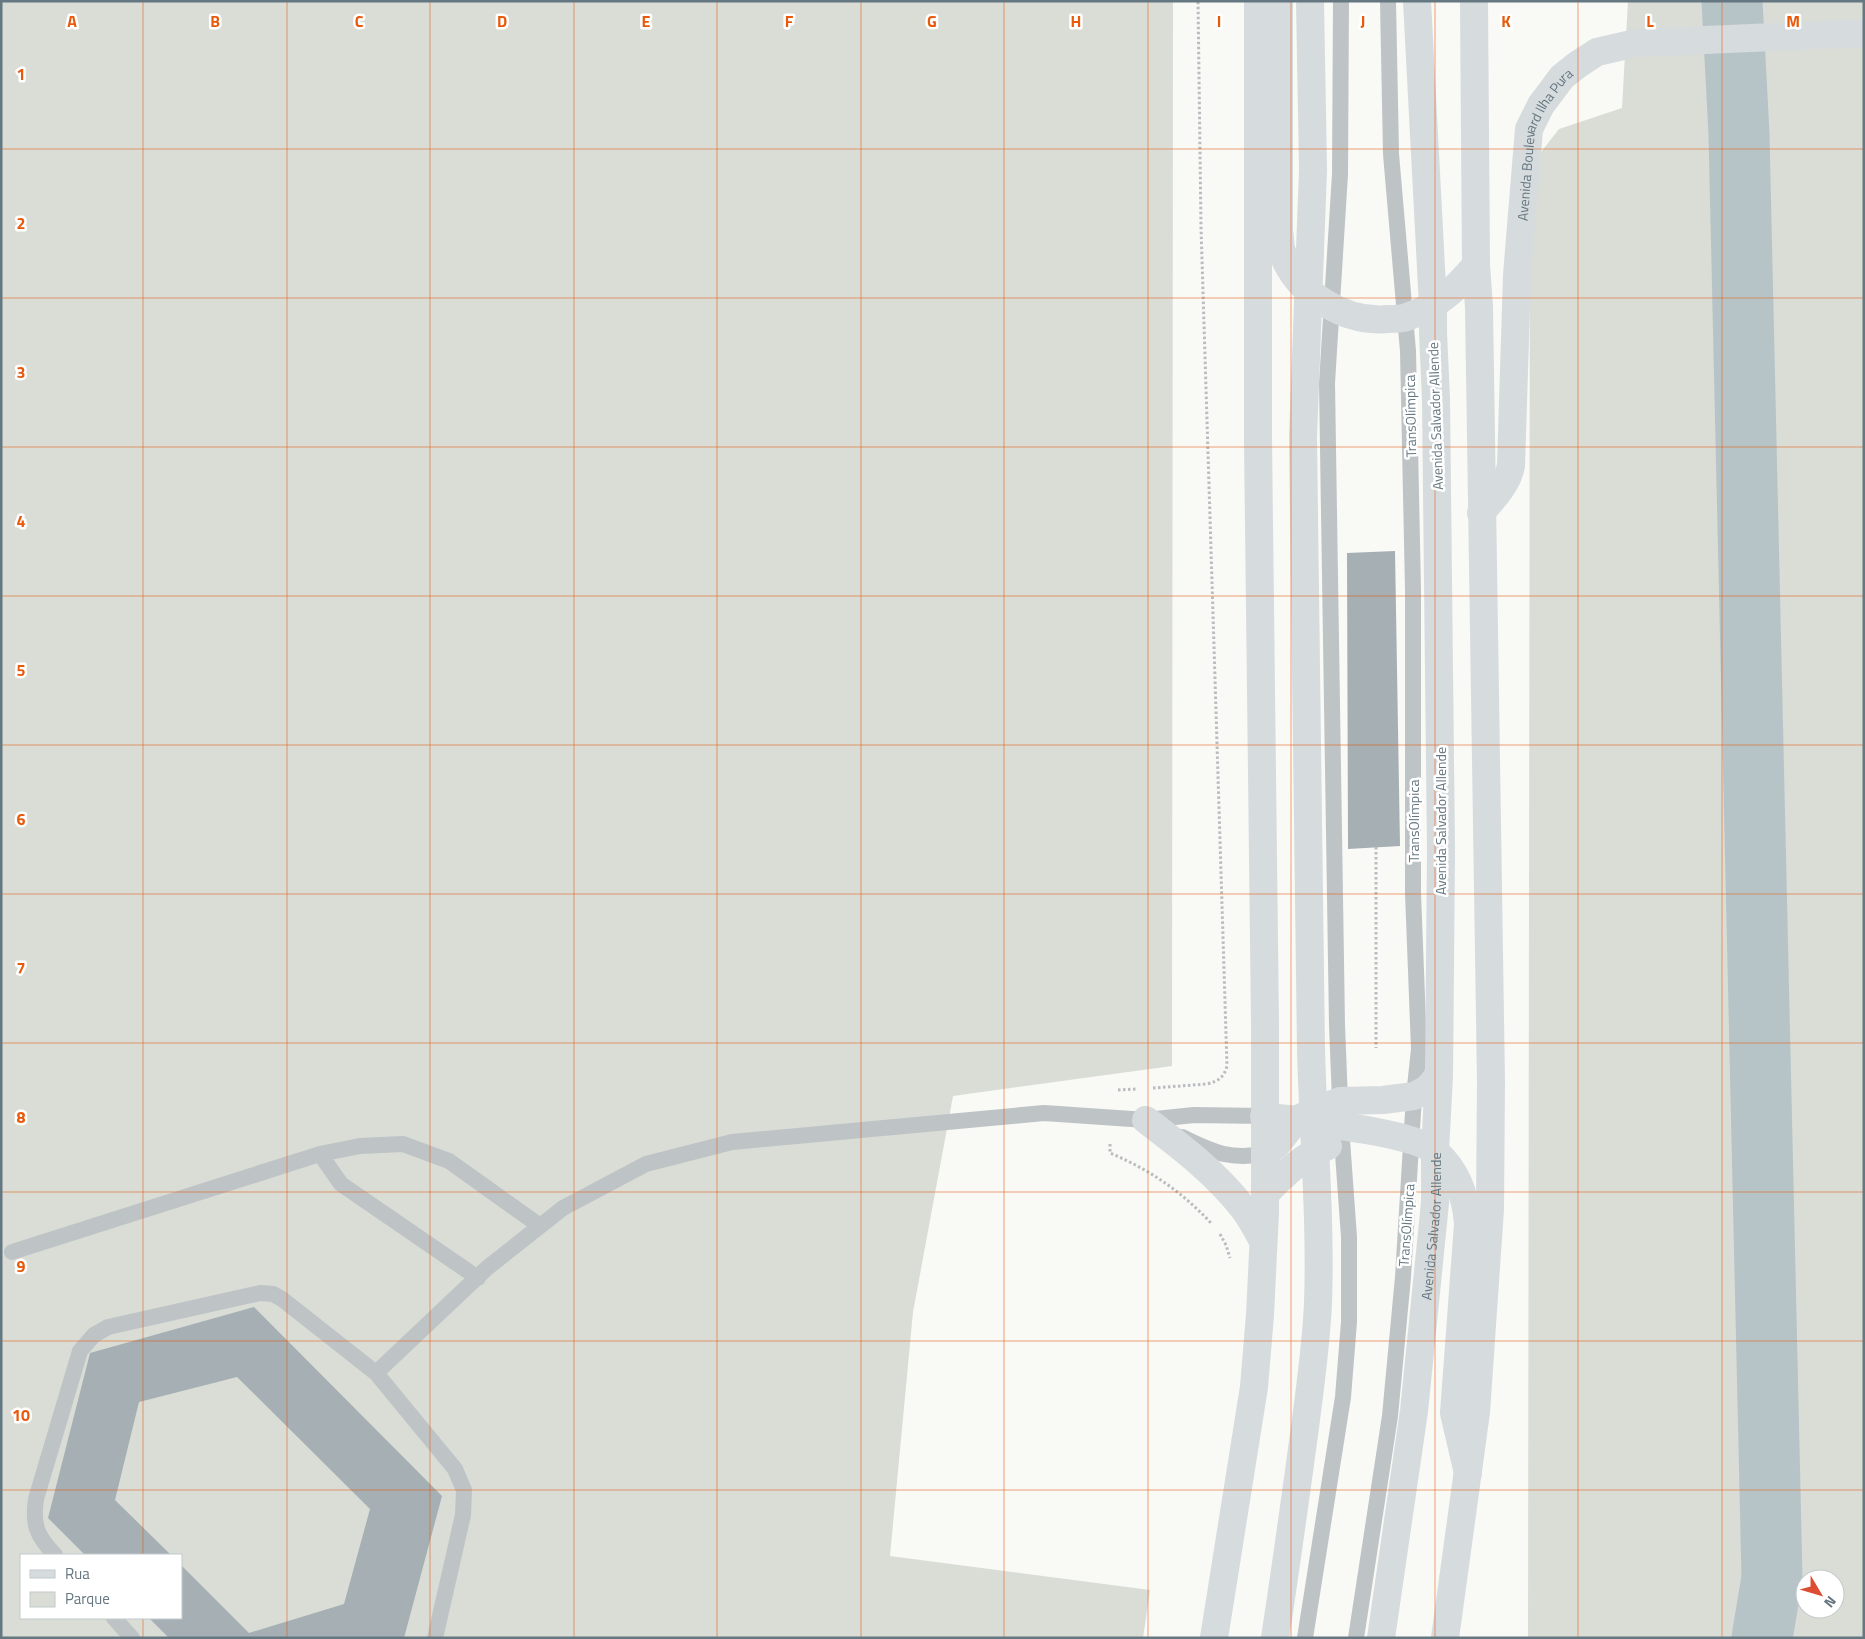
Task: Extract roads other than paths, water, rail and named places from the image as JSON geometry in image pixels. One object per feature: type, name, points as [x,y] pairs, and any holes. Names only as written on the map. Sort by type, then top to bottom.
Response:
[{"type":"main road","points":[[1214,1638],[1254,1387],[1260,1315],[1265,1194],[1265,1025],[1258,439],[1258,1]]},
{"type":"main road","points":[[1279,1],[1281,247],[1294,276],[1309,292],[1348,315],[1378,320],[1405,318],[1433,306],[1457,288],[1476,265]]},
{"type":"main road","points":[[1275,1638],[1310,1393],[1318,1305],[1318,1219],[1315,1151],[1307,1118],[1303,438],[1312,170],[1310,1]]},
{"type":"main road","name":"Avenida Salvador Allende","points":[[1381,1638],[1414,1411],[1435,1203],[1423,1146],[1438,1076],[1440,850],[1439,568],[1433,306],[1417,1]]},
{"type":"main road","points":[[1445,1638],[1476,1412],[1490,1209],[1491,1082],[1479,307],[1476,265],[1474,1]]},
{"type":"main road","name":"Avenida Boulevard Ilha Pura","points":[[1481,513],[1509,476],[1511,466],[1517,275],[1529,129],[1541,105],[1562,77],[1597,52],[1636,44],[1864,33]]},
{"type":"main road","points":[[1265,1194],[1288,1171],[1315,1151],[1341,1123],[1383,1100],[1414,1096],[1427,1089],[1438,1076]]},
{"type":"main road","points":[[1264,1116],[1307,1118],[1341,1123],[1423,1146],[1455,1176],[1466,1203],[1468,1224],[1454,1413],[1468,1473]]},
{"type":"main road","points":[[1265,1154],[1307,1118]]},
{"type":"main road","points":[[1146,1120],[1209,1172],[1244,1209],[1263,1241]]},
{"type":"lane","points":[[1305,1638],[1343,1397],[1349,1322],[1349,1237],[1341,1123],[1336,1006],[1327,383],[1340,174],[1341,1]]},
{"type":"lane","name":"TransOlímpica","points":[[1356,1638],[1390,1416],[1403,1277],[1423,1146],[1414,1096],[1419,1049],[1413,893],[1414,590],[1408,351],[1391,154],[1388,1]]},
{"type":"lane","points":[[376,1373],[478,1278],[563,1208],[646,1164],[732,1142],[1044,1114],[1146,1120],[1194,1115],[1264,1116]]},
{"type":"lane","points":[[1146,1120],[1216,1153],[1246,1157],[1265,1154]]},
{"type":"lane","points":[[12,1252],[320,1154],[360,1146],[403,1144],[449,1161],[540,1226]]},
{"type":"lane","points":[[320,1154],[342,1184],[478,1278]]},
{"type":"lane","points":[[54,1554],[44,1544],[36,1528],[34,1516],[36,1499],[80,1351],[94,1335],[108,1327],[260,1293],[273,1294],[282,1299],[376,1373],[455,1469],[464,1490],[463,1515],[435,1638]]},
{"type":"lane","points":[[115,1619],[132,1638]]},
{"type":"waterway","points":[[1732,1],[1739,134],[1772,1578],[1762,1638]]}]
